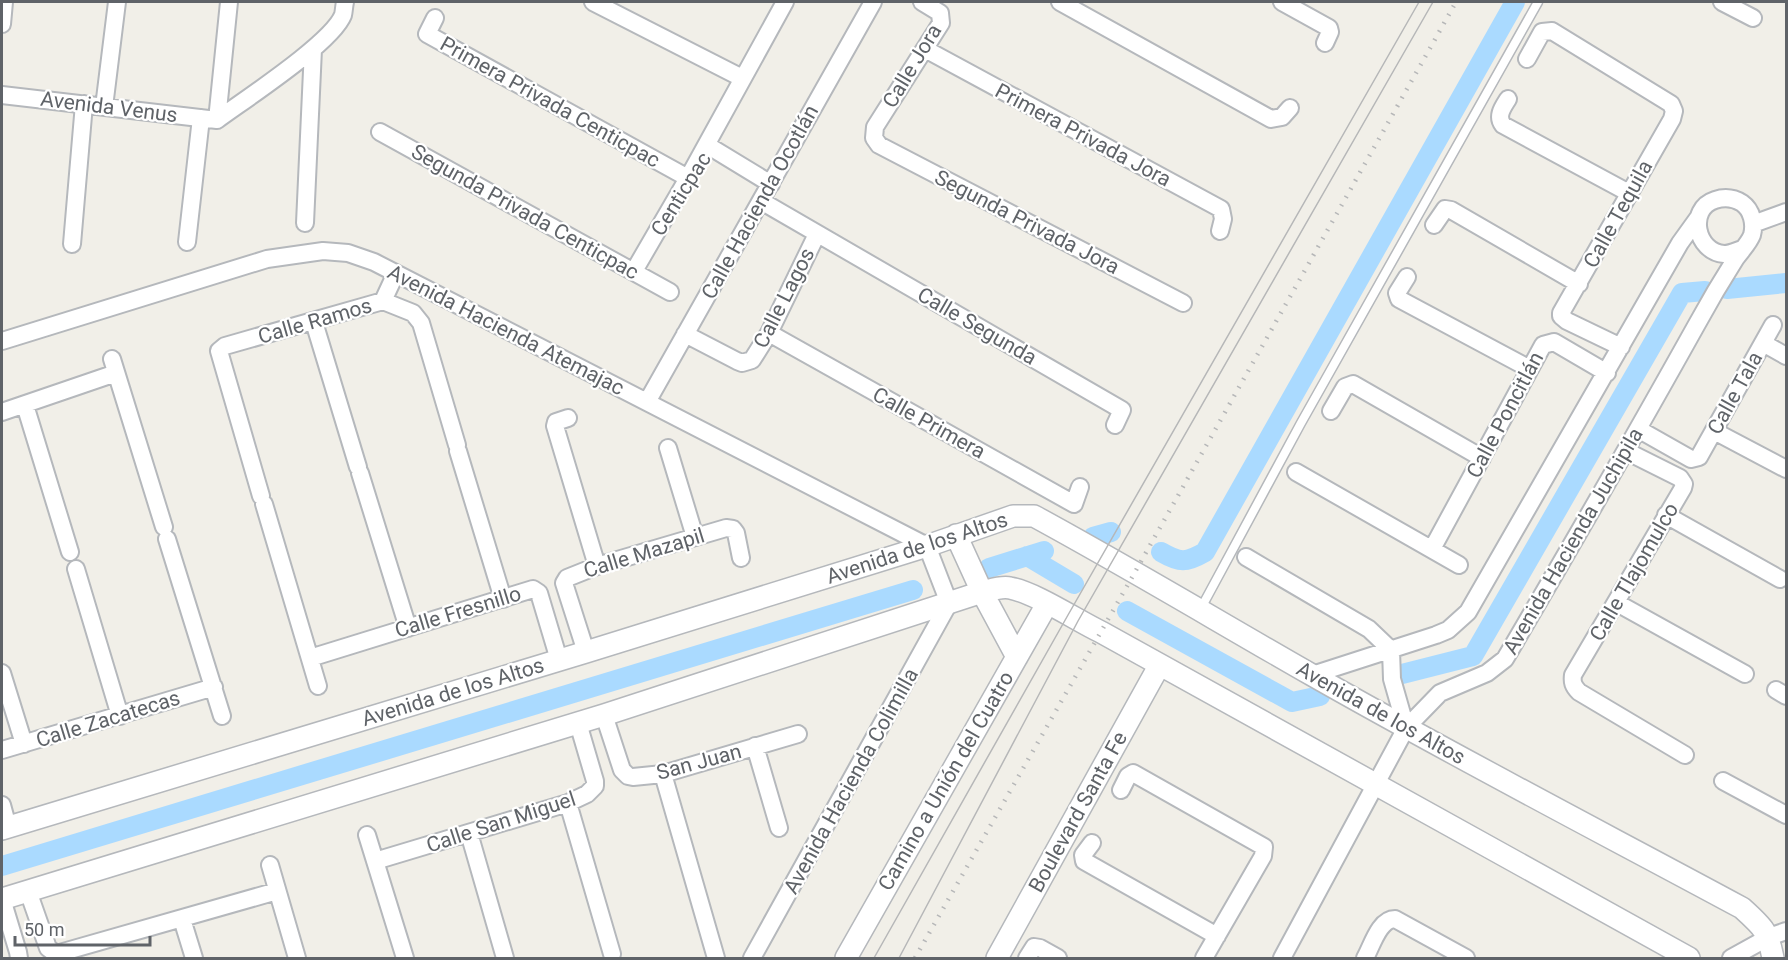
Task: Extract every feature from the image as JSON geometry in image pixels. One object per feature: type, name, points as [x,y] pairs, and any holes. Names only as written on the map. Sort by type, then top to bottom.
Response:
[{"type":"street","points":[[2,24],[4,2]]},
{"type":"street","points":[[104,106],[117,2]]},
{"type":"street","points":[[187,243],[229,2]]},
{"type":"street","points":[[209,119],[313,49],[339,21],[345,2]]},
{"type":"street","points":[[594,2],[742,78]]},
{"type":"street","points":[[707,145],[785,2]]},
{"type":"street","name":"Calle Hacienda Ocotlán","points":[[647,402],[873,2]]},
{"type":"street","name":"Calle Jora","points":[[874,138],[875,127],[925,50],[941,20],[940,13],[922,2]]},
{"type":"street","points":[[1060,2],[1271,119],[1282,117],[1290,108]]},
{"type":"street","points":[[1282,2],[1329,28],[1330,32],[1325,43]]},
{"type":"street","points":[[1722,2],[1753,18]]},
{"type":"street","name":"Primera Privada Centicpac","points":[[435,18],[427,34],[688,178]]},
{"type":"street","name":"Calle Tequila","points":[[1527,59],[1542,32],[1552,32],[1671,104],[1674,111],[1672,119],[1579,284],[1562,309],[1562,316],[1621,347]]},
{"type":"street","points":[[305,223],[313,49]]},
{"type":"street","name":"Primera Privada Jora","points":[[925,50],[1221,209],[1223,219],[1220,231]]},
{"type":"street","name":"Avenida Venus","points":[[2,94],[209,119]]},
{"type":"street","points":[[1508,99],[1500,115],[1503,124],[1629,193]]},
{"type":"street","points":[[72,244],[84,104]]},
{"type":"street","name":"Segunda Privada Centicpac","points":[[380,132],[670,292]]},
{"type":"street","name":"Segunda Privada Jora","points":[[874,138],[887,150],[1183,303]]},
{"type":"street","name":"Centicpac","points":[[634,271],[707,145],[771,184]]},
{"type":"street","points":[[1312,675],[1448,630],[1468,612],[1680,243],[1704,207],[1715,200],[1730,198],[1742,204],[1750,213],[1754,224],[1751,237],[1742,249],[1727,254],[1715,252],[1705,246],[1698,234],[1698,218]]},
{"type":"street","points":[[761,201],[817,234]]},
{"type":"street","points":[[1434,225],[1442,212],[1451,210],[1579,284]]},
{"type":"street","points":[[1754,224],[1786,212]]},
{"type":"street","name":"Calle Lagos","points":[[686,334],[742,363],[752,360],[769,333],[817,234]]},
{"type":"street","name":"Calle Segunda","points":[[817,234],[1122,410],[1115,425]]},
{"type":"street","name":"Avenida Hacienda Juchipila","points":[[1282,958],[1406,728],[1440,693],[1487,673],[1505,659],[1716,290],[1742,249]]},
{"type":"street","name":"Avenida Hacienda Atemajac","points":[[2,341],[267,259],[323,251],[348,253],[396,273],[927,546]]},
{"type":"street","name":"Calle Ramos","points":[[310,658],[219,351],[225,346],[384,301],[396,273]]},
{"type":"street","points":[[1407,277],[1397,293],[1399,299],[1530,369]]},
{"type":"street","points":[[384,301],[413,313],[421,323],[503,599]]},
{"type":"street","points":[[314,322],[408,628]]},
{"type":"street","name":"Calle Tala","points":[[1638,429],[1691,459],[1696,459],[1773,325]]},
{"type":"street","name":"Calle Primera","points":[[769,333],[1074,504],[1080,487]]},
{"type":"street","name":"Calle Poncitlán","points":[[1432,549],[1543,345],[1549,341],[1554,342],[1607,373]]},
{"type":"street","points":[[1763,343],[1786,356]]},
{"type":"street","points":[[2,412],[25,405],[114,366],[222,716]]},
{"type":"street","points":[[1331,411],[1345,387],[1353,384],[1482,458]]},
{"type":"street","points":[[25,405],[70,552]]},
{"type":"street","points":[[568,418],[556,422],[555,426],[597,566]]},
{"type":"street","points":[[1714,431],[1786,469]]},
{"type":"street","points":[[668,448],[695,537]]},
{"type":"street","name":"Calle Tlajomulco","points":[[1626,451],[1680,478],[1684,484],[1617,603],[1573,675],[1574,687],[1685,755]]},
{"type":"street","points":[[1296,471],[1459,565]]},
{"type":"street","points":[[1666,515],[1780,579]]},
{"type":"street","name":"Avenida de los Altos","points":[[5,828],[586,652],[927,546],[1013,516],[1034,516],[1406,728],[1742,908],[1756,921],[1778,934]]},
{"type":"street","name":"Calle Mazapil","points":[[586,652],[564,580],[597,566],[726,528],[733,529],[736,533],[741,558]]},
{"type":"street","points":[[956,536],[982,592],[1017,657]]},
{"type":"street","points":[[927,546],[949,603]]},
{"type":"street","points":[[1246,557],[1369,629],[1391,650],[1392,679],[1406,728]]},
{"type":"street","points":[[76,569],[120,716]]},
{"type":"street","points":[[19,958],[2,899],[604,715],[982,592],[1004,587],[1047,604],[1689,958]]},
{"type":"street","name":"Calle Fresnillo","points":[[310,658],[529,590],[536,590],[559,660]]},
{"type":"street","name":"Avenida Hacienda Colimilla","points":[[752,958],[949,603]]},
{"type":"street","points":[[1617,603],[1745,674]]},
{"type":"street","name":"Camino a Unión del Cuatro","points":[[846,958],[1047,604]]},
{"type":"street","points":[[310,658],[318,686]]},
{"type":"street","name":"Boulevard Santa Fe","points":[[997,958],[1159,666]]},
{"type":"street","points":[[2,673],[24,744]]},
{"type":"street","name":"Calle Zacatecas","points":[[2,750],[214,687]]},
{"type":"street","name":"San Juan","points":[[604,715],[625,774],[638,778],[663,774],[798,734]]},
{"type":"street","name":"Calle San Miguel","points":[[375,861],[568,803],[587,794],[595,786],[594,775],[578,723]]},
{"type":"street","points":[[755,746],[779,828]]},
{"type":"street","points":[[663,774],[716,958]]},
{"type":"street","points":[[1121,790],[1128,776],[1133,774],[1265,849],[1204,958]]},
{"type":"street","points":[[1723,781],[1786,815]]},
{"type":"street","points":[[568,803],[612,954]]},
{"type":"street","points":[[2,805],[5,828]]},
{"type":"street","points":[[469,833],[505,958]]},
{"type":"street","points":[[367,835],[405,958]]},
{"type":"street","points":[[1092,843],[1083,855],[1084,861],[1217,936]]},
{"type":"street","points":[[270,865],[297,958]]},
{"type":"street","points":[[28,891],[50,951],[56,954],[86,953],[182,919],[277,891]]},
{"type":"street","points":[[182,919],[194,958]]},
{"type":"street","points":[[1365,958],[1387,920],[1395,919],[1466,958]]},
{"type":"street","points":[[1731,958],[1778,934]]},
{"type":"street","points":[[1773,958],[1778,934]]},
{"type":"street","points":[[1027,958],[1034,947],[1058,958]]},
{"type":"lane","points":[[1200,610],[1301,423],[1538,2]]},
{"type":"waterway","points":[[1161,552],[1178,560],[1188,560],[1205,552],[1515,2]]},
{"type":"waterway","points":[[1727,289],[1786,283]]},
{"type":"waterway","points":[[1402,674],[1473,656],[1682,293],[1705,291]]},
{"type":"waterway","points":[[1093,537],[1111,532]]},
{"type":"waterway","points":[[989,568],[1044,551]]},
{"type":"waterway","points":[[1027,556],[1074,584]]},
{"type":"waterway","points":[[2,866],[913,590]]},
{"type":"waterway","points":[[1127,611],[1292,702],[1320,696]]},
{"type":"tram line","points":[[874,958],[1419,2]]},
{"type":"tram line","points":[[899,958],[1078,621],[1433,2]]},
{"type":"railway","points":[[915,958],[1456,2]]}]
